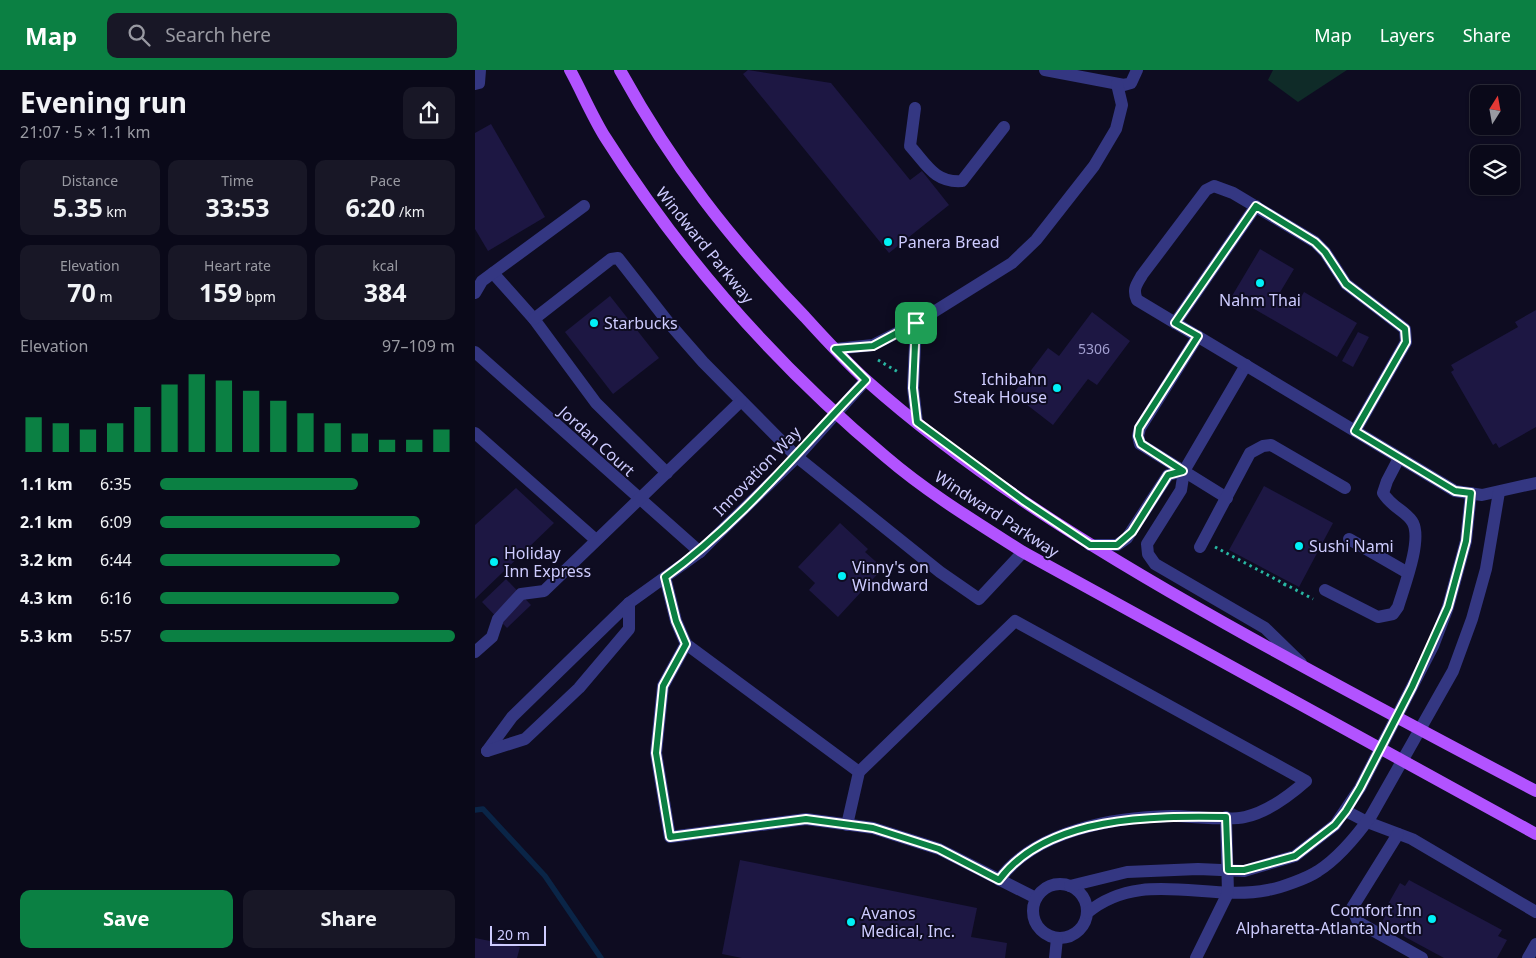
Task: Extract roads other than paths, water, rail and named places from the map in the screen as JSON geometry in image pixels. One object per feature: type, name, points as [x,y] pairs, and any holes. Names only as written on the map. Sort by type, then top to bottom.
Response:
[{"type":"main road","name":"Windward Parkway","points":[[570,70],[604,136],[686,252],[730,304],[780,358],[886,458],[945,502],[1023,552],[1536,834]]},
{"type":"main road","name":"Windward Parkway","points":[[620,70],[649,123],[695,191],[761,272],[866,380],[917,422],[1024,501],[1090,545],[1307,669],[1536,791]]},
{"type":"lane","points":[[1045,70],[1117,84],[1131,83],[1137,70]]},
{"type":"lane","points":[[835,349],[873,346],[916,323],[1012,263],[1037,240],[1094,166],[1116,129],[1122,105],[1117,84]]},
{"type":"lane","points":[[915,108],[910,146],[936,176],[949,182],[963,181],[1004,128]]},
{"type":"lane","points":[[1355,431],[1406,342],[1405,329],[1346,284],[1325,252],[1315,242],[1256,206],[1223,190],[1214,186],[1206,190],[1142,274],[1135,287],[1134,293],[1137,300],[1198,336],[1399,458],[1455,491],[1482,495],[1536,483]]},
{"type":"lane","points":[[475,293],[482,281],[583,206]]},
{"type":"lane","points":[[1175,323],[1256,206]]},
{"type":"lane","points":[[534,319],[611,259],[618,258],[668,322],[741,401],[797,457],[940,572],[979,599],[1023,552]]},
{"type":"lane","points":[[493,273],[534,319],[596,403],[667,473]]},
{"type":"lane","points":[[916,323],[913,388],[917,422]]},
{"type":"lane","points":[[1198,336],[1139,428],[1138,436],[1141,444],[1227,498]]},
{"type":"lane","name":"Jordan Court","points":[[475,352],[699,552]]},
{"type":"lane","points":[[1246,365],[1183,471],[1181,490],[1147,544],[1148,554],[1155,564],[1265,628],[1307,669]]},
{"type":"lane","name":"Innovation Way","points":[[629,603],[629,629],[579,688],[525,739],[487,750],[513,717],[629,603],[699,552],[797,457],[866,380]]},
{"type":"lane","points":[[475,652],[492,637],[498,619],[521,594],[544,591],[741,401]]},
{"type":"lane","points":[[475,433],[596,540]]},
{"type":"lane","points":[[1202,544],[1250,454],[1263,446],[1271,445],[1345,488]]},
{"type":"lane","points":[[1325,590],[1378,617],[1393,614],[1398,607],[1417,539],[1413,524],[1389,504],[1383,493],[1399,458]]},
{"type":"lane","points":[[1090,545],[1117,545],[1127,538],[1168,475],[1183,471]]},
{"type":"lane","points":[[1471,493],[1466,541],[1448,607],[1433,646],[1380,749],[1346,811],[1335,825],[1295,856],[1244,870],[1127,872],[1070,886],[1057,884],[1044,888],[1036,898],[1032,910],[1035,923],[1044,933],[1057,938],[1067,937],[1077,932],[1083,924],[1087,913],[1100,902],[1139,889],[1189,889],[1228,893],[1269,890],[1318,871],[1357,834],[1367,822],[1453,671],[1472,619],[1487,569],[1499,492]]},
{"type":"lane","points":[[1349,539],[1408,574]]},
{"type":"lane","points":[[665,577],[676,621],[686,644],[859,772]]},
{"type":"lane","points":[[847,825],[859,772],[1015,621],[1306,780],[1285,800],[1244,817],[1171,816],[1118,820],[1070,832],[1033,850],[1008,868],[999,880]]},
{"type":"lane","points":[[686,644],[663,686],[656,753],[670,837],[806,819],[873,828],[939,849],[1036,898]]},
{"type":"lane","points":[[1346,811],[1367,822],[1412,840],[1536,912]]},
{"type":"lane","points":[[1196,958],[1228,893],[1226,817]]},
{"type":"lane","points":[[1398,834],[1352,908],[1358,922],[1422,958]]},
{"type":"lane","points":[[1070,886],[1079,892],[1085,902],[1087,913]]},
{"type":"lane","points":[[1055,958],[1057,938]]},
{"type":"lane","points":[[1528,958],[1536,944]]},
{"type":"waterway","points":[[475,810],[483,809],[545,876],[601,958]]},
{"type":"place","name":"Panera Bread","points":[[888,242]]},
{"type":"place","name":"Nahm Thai","points":[[1260,283]]},
{"type":"place","name":"Starbucks","points":[[594,323]]},
{"type":"place","name":"Ichibahn Steak House","points":[[1057,388]]},
{"type":"place","name":"Sushi Nami","points":[[1299,546]]},
{"type":"place","name":"Holiday Inn Express","points":[[494,562]]},
{"type":"place","name":"Vinny's on Windward","points":[[842,576]]},
{"type":"place","name":"Comfort Inn Alpharetta-Atlanta North","points":[[1432,919]]},
{"type":"place","name":"Avanos Medical, Inc.","points":[[851,922]]}]
